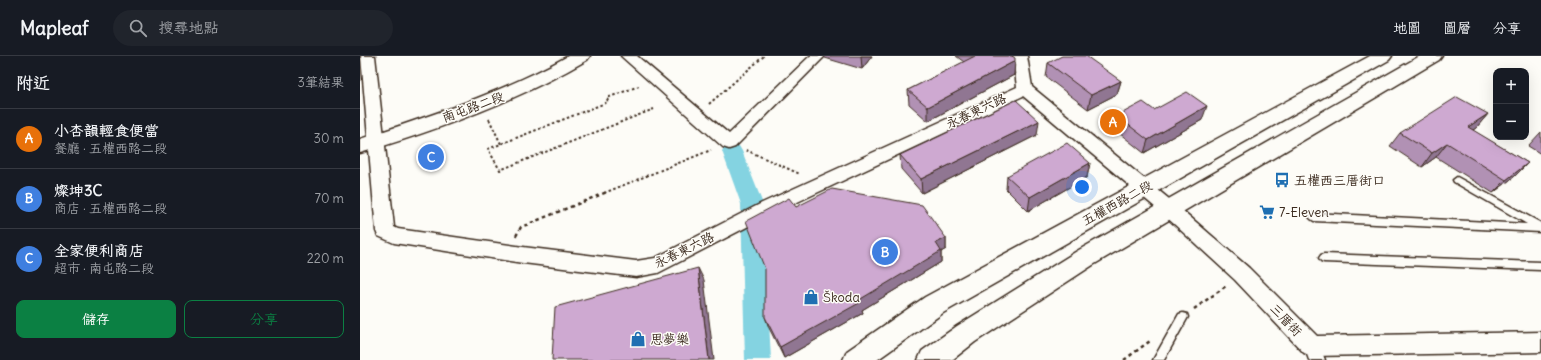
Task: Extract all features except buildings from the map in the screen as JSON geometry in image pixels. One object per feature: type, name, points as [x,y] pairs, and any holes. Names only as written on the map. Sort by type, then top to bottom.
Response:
[{"type":"main road","name":"南屯路二段","points":[[368,143],[482,105],[541,79],[581,56]]},
{"type":"main road","name":"五權西路二段","points":[[856,360],[934,305],[1383,56]]},
{"type":"main road","points":[[931,360],[966,334],[1078,262],[1168,208],[1433,56]]},
{"type":"street","name":"永春東六路","points":[[368,56],[368,143],[385,230],[394,236],[508,253],[636,269],[658,265],[768,208],[1025,88]]},
{"type":"street","points":[[628,56],[730,143],[818,56]]},
{"type":"street","points":[[1020,56],[1025,88]]},
{"type":"street","name":"三厝街","points":[[1025,88],[1168,208],[1242,274],[1315,353],[1541,342]]},
{"type":"lane","points":[[1457,180],[1541,228]]},
{"type":"lane","points":[[1314,217],[1541,228]]},
{"type":"lane","points":[[1324,258],[1541,266]]},
{"type":"lane","points":[[1158,360],[1183,317]]},
{"type":"path","points":[[708,104],[764,56]]},
{"type":"path","points":[[640,85],[607,98],[608,102],[488,149],[500,170],[654,109]]},
{"type":"path","points":[[482,105],[501,144]]},
{"type":"path","points":[[730,143],[821,183]]},
{"type":"path","points":[[508,253],[521,227],[715,148]]},
{"type":"waterway","points":[[732,151],[752,204],[758,360]]},
{"type":"place","name":"小杏韻輕食便當","points":[[1113,122]]},
{"type":"place","name":"全家便利商店","points":[[431,157]]},
{"type":"place","name":"五權西三厝街口","points":[[1282,180]]},
{"type":"place","name":"7-Eleven","points":[[1267,212]]},
{"type":"place","name":"燦坤3C","points":[[885,252]]},
{"type":"place","name":"Škoda","points":[[811,297]]},
{"type":"place","name":"思夢樂","points":[[638,339]]}]
